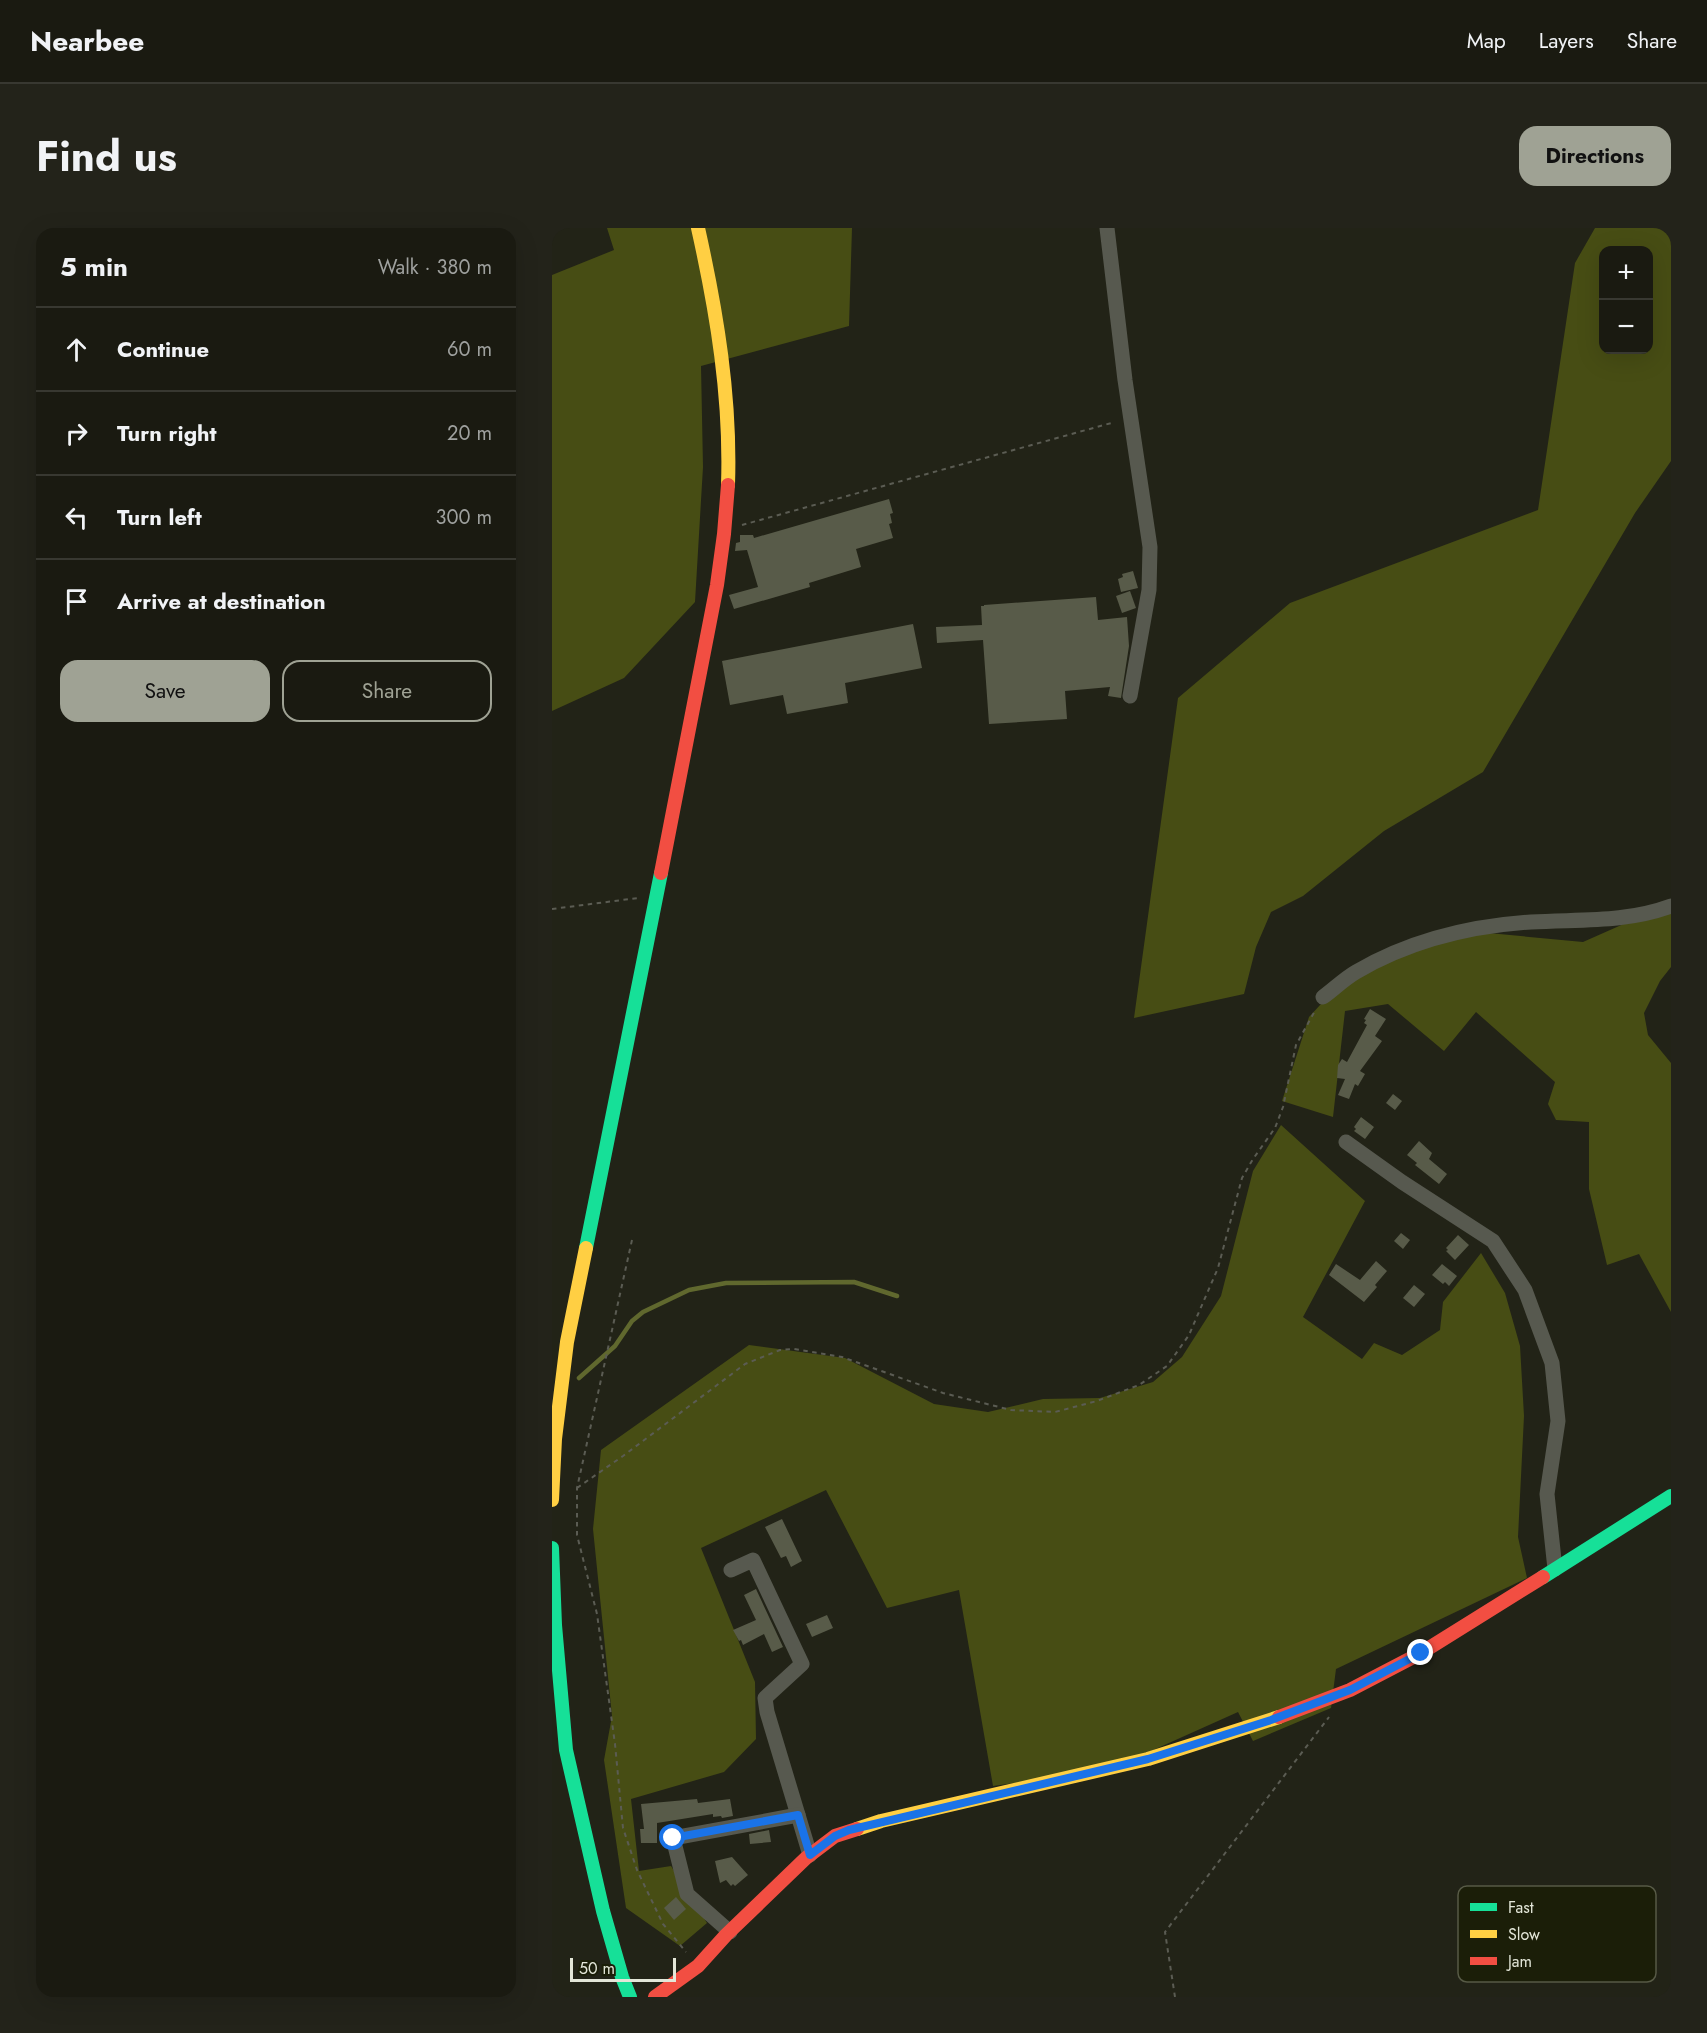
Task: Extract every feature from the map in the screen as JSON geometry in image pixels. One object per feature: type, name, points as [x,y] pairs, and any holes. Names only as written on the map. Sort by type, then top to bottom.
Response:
[{"type":"street","points":[[552,1500],[555,1439],[567,1342],[708,636],[725,530],[729,432],[724,375],[718,317],[698,228]]},
{"type":"street","points":[[1107,228],[1130,418],[1150,547],[1149,590],[1130,696]]},
{"type":"street","points":[[1323,998],[1354,973],[1387,956],[1429,939],[1485,927],[1530,922],[1616,920],[1650,914],[1671,906]]},
{"type":"street","points":[[1346,1142],[1402,1182],[1493,1241],[1525,1290],[1552,1363],[1558,1421],[1547,1494],[1555,1569]]},
{"type":"street","points":[[656,1997],[698,1966],[810,1855],[835,1836],[849,1830],[1148,1759],[1271,1720],[1350,1690],[1421,1653],[1671,1496]]},
{"type":"street","points":[[552,1548],[555,1625],[566,1750],[603,1911],[630,1997]]},
{"type":"street","points":[[731,1570],[753,1560],[802,1664],[765,1698],[766,1712],[810,1855]]},
{"type":"street","points":[[730,1932],[687,1894],[673,1838],[798,1815]]},
{"type":"path","points":[[725,530],[1130,418]]},
{"type":"path","points":[[552,909],[656,895]]},
{"type":"path","points":[[577,1488],[745,1364],[780,1350],[794,1349],[842,1357],[943,1394],[1011,1410],[1055,1412],[1096,1401],[1139,1385],[1167,1365],[1190,1335],[1218,1268],[1242,1178],[1275,1128],[1283,1107],[1296,1045],[1307,1021],[1323,998]]},
{"type":"path","points":[[632,1240],[577,1488],[577,1535],[597,1614],[615,1744],[623,1828],[637,1870],[663,1924],[698,1966]]},
{"type":"path","points":[[1175,1997],[1165,1932],[1329,1718]]},
{"type":"green space","points":[[607,228],[852,228],[849,326],[701,366],[703,467],[695,602],[624,678],[552,711],[552,275],[614,250]]},
{"type":"green space","points":[[1595,228],[1671,228],[1671,461],[1635,513],[1483,772],[1384,831],[1303,896],[1271,912],[1256,947],[1244,994],[1134,1018],[1178,698],[1290,603],[1538,510],[1575,263]]},
{"type":"green space","points":[[1671,903],[1671,967],[1660,981],[1644,1013],[1648,1035],[1671,1063],[1671,1312],[1639,1254],[1607,1265],[1589,1189],[1589,1122],[1556,1120],[1548,1104],[1555,1082],[1476,1012],[1444,1051],[1388,1004],[1345,1011],[1333,1117],[1282,1101],[1309,1017],[1333,991],[1446,929],[1583,942]]},
{"type":"green space","points":[[1281,1125],[1365,1201],[1303,1317],[1362,1359],[1374,1343],[1402,1355],[1440,1330],[1443,1302],[1481,1253],[1505,1293],[1520,1346],[1524,1416],[1518,1537],[1527,1578],[1336,1669],[1331,1708],[1253,1741],[1238,1712],[1111,1769],[993,1786],[959,1590],[887,1608],[826,1490],[701,1548],[755,1682],[756,1739],[724,1772],[631,1799],[639,1871],[671,1866],[707,1923],[680,1946],[626,1908],[604,1760],[612,1716],[593,1529],[601,1450],[749,1345],[845,1358],[934,1404],[988,1412],[1043,1399],[1100,1398],[1153,1382],[1182,1357],[1221,1296],[1253,1171]]},
{"type":"building","points":[[889,499],[893,513],[890,514],[892,523],[889,524],[893,538],[856,549],[861,567],[809,583],[810,587],[734,609],[729,595],[758,587],[747,550],[735,551],[736,543],[740,542],[740,535],[753,535],[754,538]]},
{"type":"building","points":[[1133,571],[1138,588],[1121,592],[1118,579],[1123,577],[1122,574]]},
{"type":"building","points":[[1130,591],[1136,608],[1122,613],[1116,596]]},
{"type":"building","points":[[1096,597],[1098,620],[1127,617],[1129,646],[1121,698],[1108,696],[1110,687],[1065,691],[1067,719],[989,724],[983,640],[937,643],[936,627],[982,625],[981,606],[984,605]]},
{"type":"building","points":[[913,624],[922,668],[845,683],[848,703],[787,714],[783,695],[730,705],[722,661]]},
{"type":"building","points":[[1370,1009],[1386,1019],[1375,1036],[1382,1041],[1360,1071],[1365,1074],[1358,1086],[1355,1084],[1349,1099],[1338,1095],[1345,1079],[1337,1078],[1338,1065],[1342,1059],[1347,1062],[1367,1025],[1364,1019]]},
{"type":"building","points":[[1393,1094],[1402,1101],[1395,1110],[1386,1103]]},
{"type":"building","points":[[1361,1117],[1374,1127],[1365,1139],[1354,1131]]},
{"type":"building","points":[[1419,1141],[1432,1153],[1429,1159],[1447,1174],[1439,1184],[1415,1165],[1417,1163],[1407,1155]]},
{"type":"building","points":[[1401,1233],[1410,1240],[1403,1249],[1394,1241]]},
{"type":"building","points":[[1458,1235],[1469,1245],[1455,1260],[1446,1248]]},
{"type":"building","points":[[1376,1261],[1387,1271],[1364,1302],[1329,1275],[1336,1264],[1360,1280]]},
{"type":"building","points":[[1442,1264],[1457,1276],[1449,1286],[1432,1275]]},
{"type":"building","points":[[1414,1285],[1425,1294],[1414,1307],[1403,1298]]},
{"type":"building","points":[[782,1519],[802,1561],[791,1567],[786,1556],[781,1558],[765,1527]]},
{"type":"building","points":[[756,1589],[783,1647],[772,1652],[764,1634],[743,1645],[733,1630],[756,1620],[744,1595]]},
{"type":"building","points":[[827,1615],[833,1628],[812,1637],[806,1624]]},
{"type":"building","points":[[697,1799],[698,1803],[730,1799],[733,1816],[722,1818],[721,1816],[713,1817],[713,1814],[657,1823],[657,1843],[641,1843],[640,1829],[644,1829],[641,1804]]},
{"type":"building","points":[[769,1830],[771,1842],[750,1844],[749,1834]]},
{"type":"building","points":[[732,1857],[748,1875],[735,1886],[733,1884],[731,1886],[726,1880],[720,1883],[715,1861]]},
{"type":"building","points":[[676,1897],[686,1909],[674,1920],[664,1908]]},
{"type":"waterway","points":[[579,1378],[615,1346],[632,1321],[643,1312],[689,1290],[726,1283],[854,1282],[897,1296]]},
{"type":"traffic: fast","points":[[586,1248],[661,873]]},
{"type":"traffic: fast","points":[[1543,1577],[1671,1496]]},
{"type":"traffic: fast","points":[[552,1548],[555,1625],[566,1750],[603,1911],[630,1997]]},
{"type":"traffic: slow","points":[[698,228],[711,292],[725,388],[728,485]]},
{"type":"traffic: slow","points":[[552,1500],[555,1439],[567,1342],[586,1248]]},
{"type":"traffic: slow","points":[[857,1829],[881,1821],[1148,1759],[1279,1717]]},
{"type":"traffic: jam","points":[[661,873],[717,585],[728,485]]},
{"type":"traffic: jam","points":[[1279,1717],[1350,1690],[1421,1653],[1543,1577]]},
{"type":"traffic: jam","points":[[655,1997],[698,1966],[726,1935],[806,1858],[835,1836],[857,1829]]},
{"type":"route","points":[[673,1838],[798,1815],[810,1855],[835,1836],[849,1830],[1148,1759],[1271,1720],[1350,1690],[1421,1653]]}]
